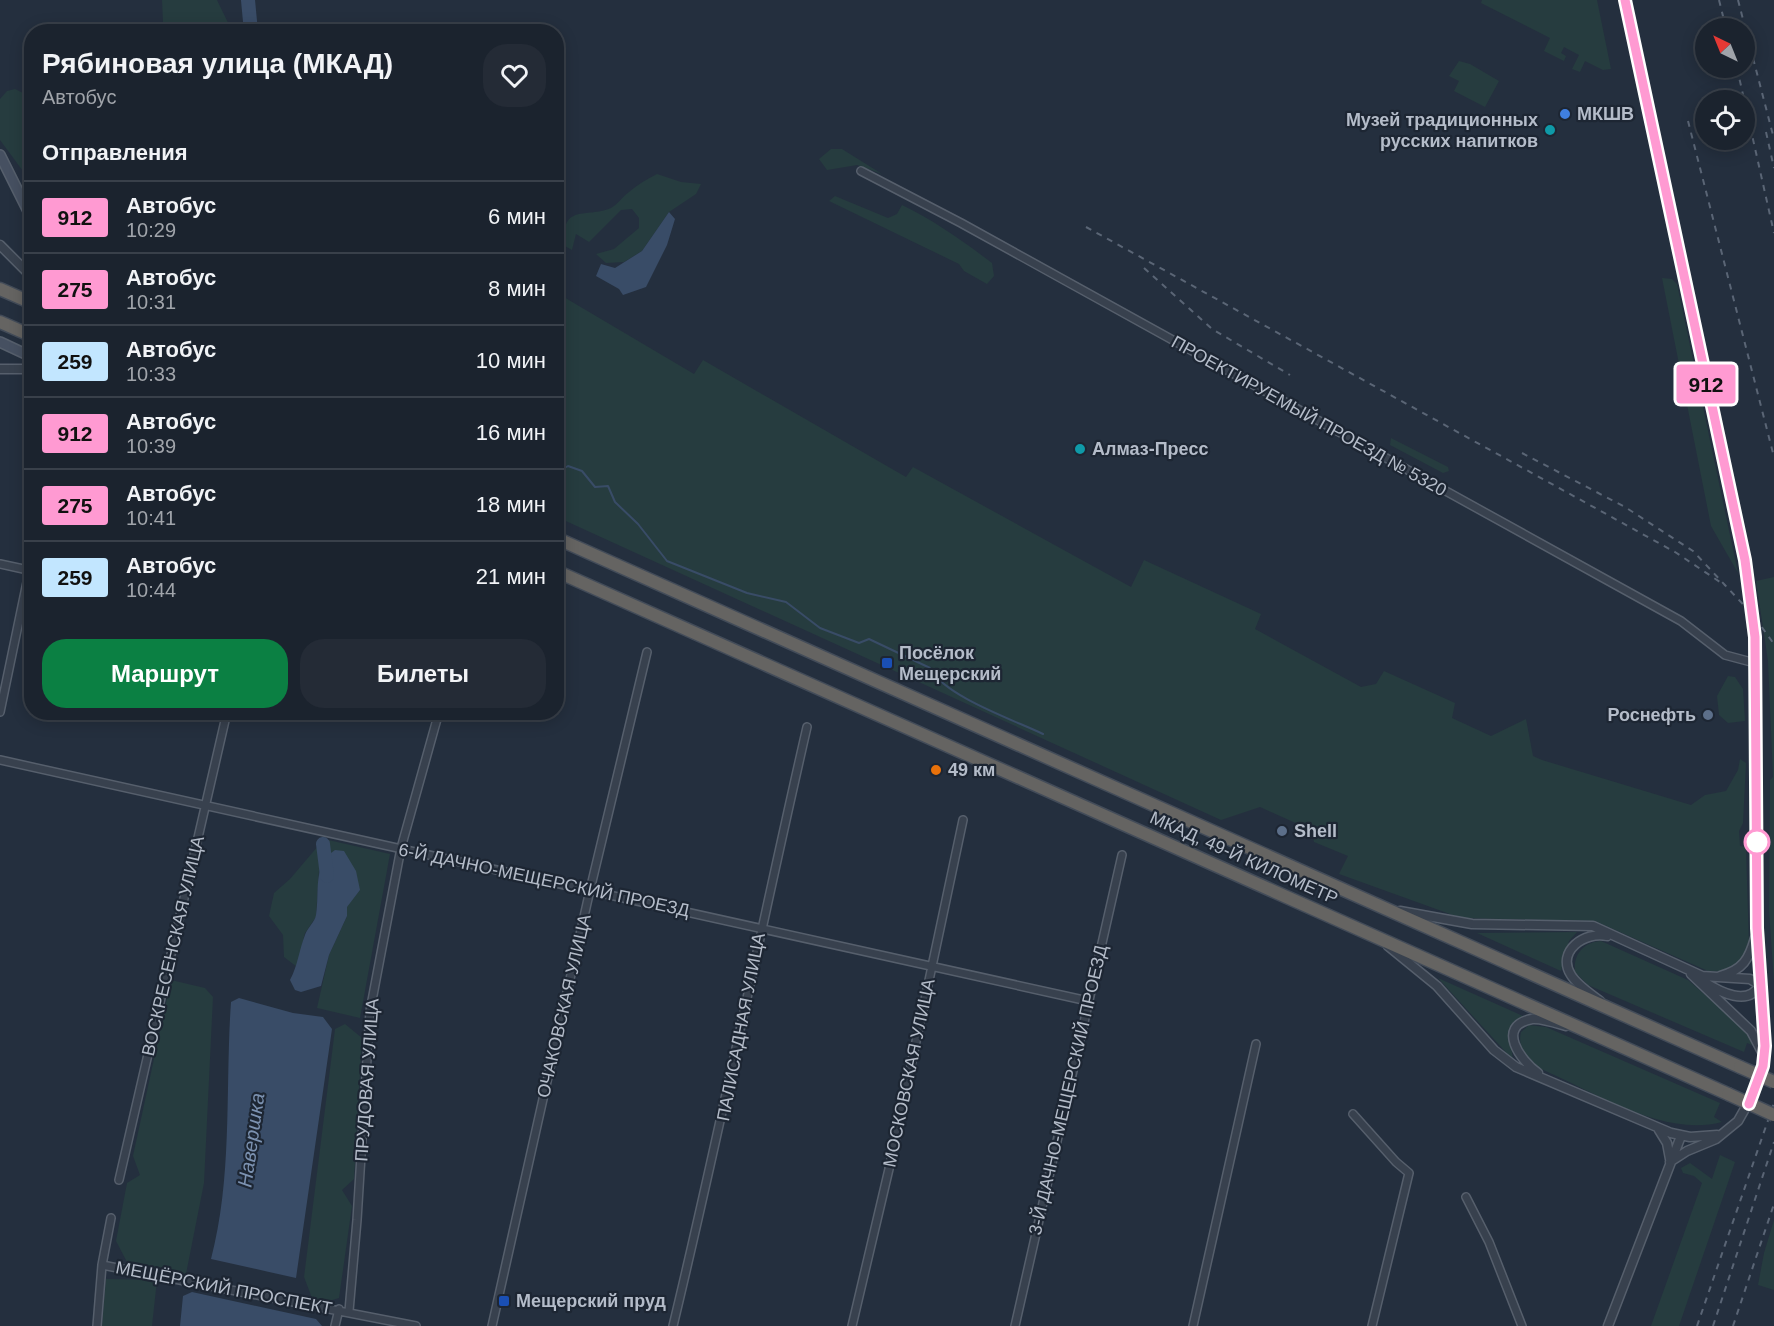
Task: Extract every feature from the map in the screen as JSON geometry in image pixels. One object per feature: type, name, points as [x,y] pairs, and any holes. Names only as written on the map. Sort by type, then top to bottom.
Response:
[{"type":"highway","points":[[0,289],[24,300]]},
{"type":"highway","points":[[0,322],[24,332]]},
{"type":"highway","name":"МКАД, 49-Й КИЛОМЕТР","points":[[564,542],[1774,1082]]},
{"type":"highway","name":"МКАД, 49-Й КИЛОМЕТР","points":[[564,575],[1774,1115]]},
{"type":"main road","points":[[0,155],[24,203]]},
{"type":"main road","points":[[0,342],[24,353]]},
{"type":"street","points":[[1625,0],[1745,560],[1753,615],[1755,663],[1757,928],[1764,1057],[1762,1072],[1750,1102],[1740,1119],[1725,1132],[1670,1162]]},
{"type":"street","name":"ПРОЕКТИРУЕМЫЙ ПРОЕЗД № 5320","points":[[861,171],[961,223],[1681,621],[1725,655],[1755,663]]},
{"type":"street","points":[[0,245],[24,269]]},
{"type":"street","points":[[0,369],[24,369]]},
{"type":"street","points":[[0,564],[24,569]]},
{"type":"street","points":[[0,712],[24,590]]},
{"type":"street","name":"ОЧАКОВСКАЯ УЛИЦА","points":[[492,1326],[590,890],[647,652]]},
{"type":"street","name":"ВОСКРЕСЕНСКАЯ УЛИЦА","points":[[119,1180],[225,720]]},
{"type":"street","name":"ПРУДОВАЯ УЛИЦА","points":[[349,1311],[357,1220],[369,1011],[401,848],[437,720]]},
{"type":"street","name":"ПАЛИСАДНАЯ УЛИЦА","points":[[674,1326],[721,1129],[761,927],[807,727]]},
{"type":"street","name":"6-Й ДАЧНО-МЕЩЕРСКИЙ ПРОЕЗД","points":[[0,760],[1088,1001]]},
{"type":"street","name":"МОСКОВСКАЯ УЛИЦА","points":[[852,1326],[889,1169],[963,820]]},
{"type":"street","name":"3-Й ДАЧНО-МЕЩЕРСКИЙ ПРОЕЗД","points":[[1016,1326],[1122,855]]},
{"type":"street","points":[[1390,910],[1472,924],[1584,924],[1603,929],[1681,967],[1712,978],[1750,979],[1760,985]]},
{"type":"street","points":[[1712,978],[1732,972],[1748,960],[1757,928]]},
{"type":"street","points":[[1605,1006],[1571,975],[1569,956],[1577,942],[1589,935],[1599,934],[1622,939]]},
{"type":"street","points":[[1376,937],[1437,986],[1503,1058],[1521,1070],[1681,1136],[1711,1137],[1725,1132]]},
{"type":"street","points":[[1681,967],[1753,1033],[1764,1057]]},
{"type":"street","points":[[1690,974],[1732,995],[1751,994],[1760,985]]},
{"type":"street","points":[[1546,1079],[1526,1064],[1518,1054],[1514,1037],[1519,1027],[1526,1021],[1537,1019],[1589,1031]]},
{"type":"street","points":[[1193,1326],[1256,1044]]},
{"type":"street","points":[[1353,1114],[1396,1162],[1409,1173],[1372,1326]]},
{"type":"street","points":[[1657,1127],[1666,1141],[1670,1162]]},
{"type":"street","points":[[1608,1326],[1681,1136]]},
{"type":"street","points":[[1466,1197],[1489,1242],[1522,1326]]},
{"type":"street","points":[[97,1326],[102,1264],[111,1218]]},
{"type":"street","name":"МЕЩЁРСКИЙ ПРОСПЕКТ","points":[[102,1264],[416,1326]]},
{"type":"street","points":[[335,1326],[339,1309]]},
{"type":"green space","points":[[162,0],[217,0],[229,24],[163,24]]},
{"type":"green space","points":[[1482,0],[1597,0],[1611,69],[1603,70],[1585,61],[1580,72],[1572,69],[1579,55],[1564,47],[1561,53],[1566,56],[1564,61],[1544,51],[1550,38],[1481,3]]},
{"type":"green space","points":[[1459,61],[1470,64],[1499,81],[1485,107],[1454,91],[1459,81],[1449,76]]},
{"type":"green space","points":[[15,89],[24,94],[24,173],[0,140],[0,99],[7,91]]},
{"type":"green space","points":[[831,149],[842,149],[882,174],[857,165],[827,170],[819,159]]},
{"type":"green space","points":[[657,174],[681,182],[701,184],[696,194],[669,212],[642,251],[624,262],[606,263],[596,254],[614,249],[639,228],[639,218],[632,209],[621,210],[589,242],[576,234],[572,250],[564,246],[564,232],[571,217],[611,208]]},
{"type":"green space","points":[[835,196],[888,218],[897,214],[902,205],[948,232],[992,263],[994,276],[987,284],[964,271],[959,264],[829,201]]},
{"type":"green space","points":[[1662,278],[1672,279],[1677,284],[1738,573],[1711,526]]},
{"type":"green space","points":[[564,297],[694,374],[703,360],[906,477],[913,467],[1131,587],[1144,560],[1261,614],[1255,629],[1361,687],[1376,684],[1384,671],[1455,703],[1452,718],[1491,736],[1526,719],[1533,756],[1542,760],[1691,805],[1705,795],[1726,791],[1738,770],[1740,759],[1746,763],[1743,823],[1739,831],[1740,846],[1746,847],[1749,947],[1742,958],[1727,969],[1708,971],[1595,921],[1461,918],[1339,874],[1348,856],[1314,842],[1311,830],[1260,807],[1221,820],[564,520]]},
{"type":"green space","points":[[1391,438],[1448,467],[1449,471],[1443,473],[1390,445]]},
{"type":"green space","points":[[1774,577],[1774,982],[1769,911],[1770,780],[1773,777],[1768,661],[1756,581]]},
{"type":"green space","points":[[1728,676],[1735,677],[1743,689],[1745,721],[1728,723],[1719,715],[1717,696]]},
{"type":"green space","points":[[324,839],[390,854],[360,1018],[317,1008],[329,955],[347,916],[346,907],[360,890],[319,871],[316,917],[305,933],[297,967],[284,957],[283,935],[269,916],[274,893],[290,879]]},
{"type":"green space","points":[[1577,932],[1569,941],[1561,971],[1477,933]]},
{"type":"green space","points":[[1601,941],[1688,980],[1750,1034],[1754,1046],[1747,1043],[1744,1052],[1588,985],[1575,972],[1576,960],[1581,950],[1589,944]]},
{"type":"green space","points":[[1438,978],[1523,1016],[1510,1038],[1513,1060]]},
{"type":"green space","points":[[171,980],[205,988],[213,997],[204,1183],[186,1274],[127,1262],[116,1241],[127,1183],[140,1175],[133,1156]]},
{"type":"green space","points":[[345,1024],[362,1038],[354,1179],[342,1190],[352,1206],[339,1298],[329,1301],[312,1298],[304,1277],[335,1029]]},
{"type":"green space","points":[[1529,1025],[1546,1027],[1720,1103],[1714,1117],[1722,1122],[1699,1125],[1676,1124],[1652,1118],[1629,1110],[1539,1068],[1527,1057],[1520,1043],[1521,1032]]},
{"type":"green space","points":[[1720,1155],[1735,1162],[1679,1326],[1651,1326],[1702,1183],[1694,1176],[1683,1173],[1681,1168],[1690,1163],[1712,1179]]},
{"type":"green space","points":[[1774,1220],[1774,1290],[1758,1285],[1764,1253]]},
{"type":"green space","points":[[106,1279],[157,1280],[152,1326],[102,1326]]},
{"type":"water","points":[[669,212],[675,219],[667,245],[646,287],[623,295],[619,289],[596,276],[601,264],[615,268],[642,251]]},
{"type":"water","points":[[335,850],[344,851],[356,871],[360,890],[347,907],[347,916],[329,955],[321,986],[301,992],[295,990],[290,980],[306,932],[315,918],[320,871],[328,856]]},
{"type":"water","points":[[239,998],[293,1013],[323,1017],[332,1029],[296,1278],[211,1259],[223,1196],[231,1002]]},
{"type":"water","points":[[192,1292],[316,1319],[322,1326],[180,1326],[183,1296]]},
{"type":"waterway","name":"Навершка","points":[[248,0],[250,24]]},
{"type":"waterway","points":[[564,468],[568,466],[582,471],[595,487],[608,486],[615,502],[638,524],[667,561],[747,593],[786,602],[820,628],[859,643],[869,639],[930,668],[949,688],[964,697],[1043,734]]},
{"type":"waterway","name":"Навершка","points":[[323,844],[327,876]]},
{"type":"railway","points":[[1719,0],[1724,18]]},
{"type":"railway","points":[[1738,0],[1774,139]]},
{"type":"railway","points":[[1739,78],[1774,233]]},
{"type":"railway","points":[[1688,121],[1774,457]]},
{"type":"railway","points":[[1766,132],[1774,168]]},
{"type":"railway","points":[[1086,227],[1675,552],[1726,586]]},
{"type":"railway","points":[[1144,268],[1212,329],[1290,375]]},
{"type":"railway","points":[[1522,453],[1625,507],[1693,551],[1753,615],[1774,644]]},
{"type":"railway","points":[[1697,1326],[1774,1103]]},
{"type":"railway","points":[[1713,1326],[1774,1142]]},
{"type":"railway","points":[[1733,1326],[1774,1204]]},
{"type":"bus line","name":"912","points":[[1625,0],[1745,560],[1753,615],[1757,928],[1765,1046],[1762,1072],[1749,1104]]},
{"type":"place","name":"МКШВ","points":[[1565,114]]},
{"type":"place","name":"Музей традиционных русских напитков","points":[[1550,130]]},
{"type":"place","name":"Алмаз-Пресс","points":[[1080,449]]},
{"type":"place","name":"Посёлок Мещерский","points":[[887,663]]},
{"type":"place","name":"Роснефть","points":[[1708,715]]},
{"type":"place","name":"49 км","points":[[936,770]]},
{"type":"place","name":"Shell","points":[[1282,831]]},
{"type":"place","name":"Мещерский пруд","points":[[504,1301]]}]
